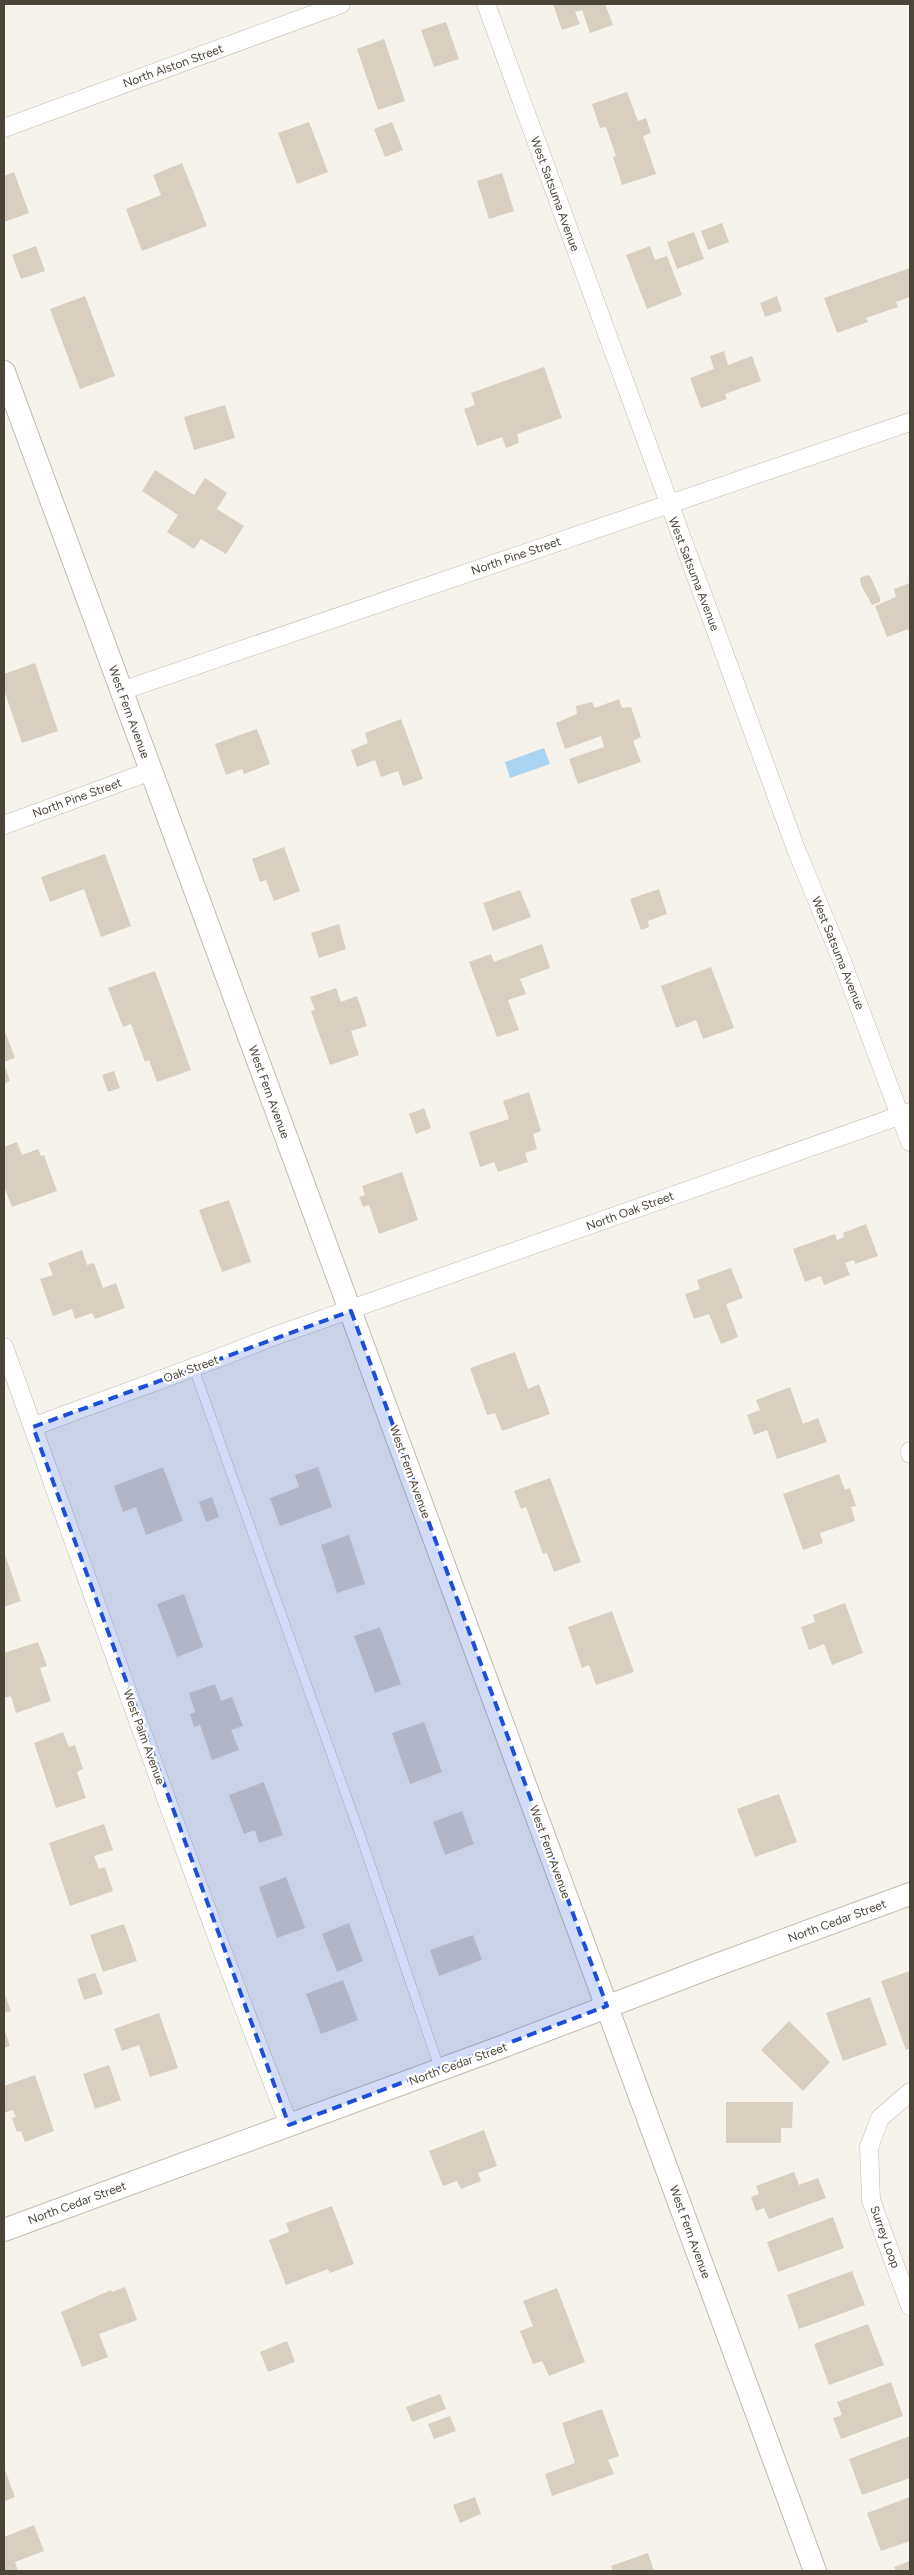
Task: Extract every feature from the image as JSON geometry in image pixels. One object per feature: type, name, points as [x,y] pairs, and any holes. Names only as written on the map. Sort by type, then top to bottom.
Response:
[{"type":"street","name":"North Alston Street","points":[[4,128],[341,4]]},
{"type":"street","name":"West Satsuma Avenue","points":[[486,4],[796,849],[905,1114],[910,1142]]},
{"type":"street","name":"West Fern Avenue","points":[[4,372],[815,2571]]},
{"type":"street","name":"North Pine Street","points":[[122,691],[910,422]]},
{"type":"street","name":"North Pine Street","points":[[4,825],[151,771]]},
{"type":"street","name":"North Oak Street","points":[[350,1311],[905,1114]]},
{"type":"street","name":"Oak Street","points":[[33,1427],[124,1392],[194,1369],[269,1338],[350,1311]]},
{"type":"street","name":"West Palm Avenue","points":[[4,1347],[82,1569],[289,2125]]},
{"type":"street","name":"North Cedar Street","points":[[4,2230],[440,2070],[910,1894]]},
{"type":"street","name":"Surrey Loop","points":[[910,2092],[880,2118],[869,2147],[871,2200],[910,2306]]},
{"type":"lane","points":[[194,1369],[362,1840],[440,2070]]},
{"type":"highlighted area","points":[[351,1311],[607,2006],[289,2125],[33,1427]]},
{"type":"water","points":[[544,748],[550,764],[510,778],[505,762]]},
{"type":"building","points":[[553,4],[605,4],[613,25],[590,33],[582,10],[575,12],[580,24],[562,30]]},
{"type":"building","points":[[446,22],[459,59],[434,67],[421,30]]},
{"type":"building","points":[[384,39],[405,101],[378,110],[357,49]]},
{"type":"building","points":[[627,92],[638,121],[646,118],[651,133],[643,136],[656,174],[622,185],[613,157],[616,156],[606,127],[600,128],[592,104]]},
{"type":"building","points":[[309,122],[328,172],[297,184],[278,133]]},
{"type":"building","points":[[392,122],[403,150],[385,157],[374,129]]},
{"type":"building","points":[[182,163],[207,226],[142,251],[126,209],[161,195],[153,175]]},
{"type":"building","points":[[14,172],[29,213],[4,222],[4,176]]},
{"type":"building","points":[[502,173],[514,211],[489,219],[477,181]]},
{"type":"building","points":[[722,223],[729,242],[708,250],[701,231]]},
{"type":"building","points":[[694,232],[704,259],[677,269],[667,242]]},
{"type":"building","points":[[36,246],[45,271],[21,279],[12,255]]},
{"type":"building","points":[[650,246],[655,260],[667,256],[682,295],[647,309],[626,255]]},
{"type":"building","points":[[910,268],[910,297],[896,302],[898,307],[866,318],[868,322],[837,333],[824,298]]},
{"type":"building","points":[[85,296],[115,376],[80,389],[50,309]]},
{"type":"building","points":[[777,296],[782,311],[765,317],[760,303]]},
{"type":"building","points":[[724,351],[728,365],[752,356],[761,381],[725,394],[727,399],[701,408],[690,378],[714,369],[710,356]]},
{"type":"building","points":[[544,367],[562,418],[517,434],[519,443],[506,448],[502,437],[477,446],[464,409],[475,405],[471,393]]},
{"type":"building","points":[[225,405],[235,438],[194,450],[184,417]]},
{"type":"building","points":[[155,470],[194,495],[205,478],[227,493],[217,509],[244,526],[226,554],[201,539],[194,549],[167,532],[178,515],[142,491]]},
{"type":"building","points":[[867,575],[870,576],[880,598],[880,602],[872,605],[861,585],[860,578]]},
{"type":"building","points":[[910,583],[910,635],[908,629],[887,637],[875,606],[896,597],[894,589]]},
{"type":"building","points":[[35,663],[58,731],[22,743],[4,690],[4,674]]},
{"type":"building","points":[[619,699],[622,708],[631,707],[641,737],[633,741],[641,762],[578,784],[569,759],[604,747],[601,736],[565,749],[556,723],[577,714],[576,706],[592,702],[595,708]]},
{"type":"building","points":[[401,719],[423,779],[403,786],[398,771],[381,777],[375,760],[357,767],[351,750],[368,743],[365,733]]},
{"type":"building","points":[[257,729],[270,764],[244,774],[242,769],[226,775],[215,744]]},
{"type":"building","points":[[284,847],[300,891],[274,901],[266,880],[260,882],[252,859]]},
{"type":"building","points":[[105,854],[131,926],[101,937],[84,889],[50,902],[41,877]]},
{"type":"building","points":[[659,889],[667,914],[648,921],[649,927],[641,930],[630,899]]},
{"type":"building","points":[[520,890],[531,917],[493,931],[483,903]]},
{"type":"building","points":[[339,924],[346,949],[319,958],[311,933]]},
{"type":"building","points":[[542,944],[550,968],[520,979],[526,994],[508,1000],[519,1030],[497,1037],[469,962],[491,954],[494,962]]},
{"type":"building","points":[[711,967],[734,1028],[703,1039],[696,1020],[676,1028],[661,986]]},
{"type":"building","points":[[155,971],[191,1070],[157,1082],[149,1060],[145,1062],[131,1024],[123,1027],[108,988]]},
{"type":"building","points":[[336,988],[341,1002],[357,996],[367,1026],[351,1031],[359,1055],[330,1065],[311,1011],[315,1010],[310,997]]},
{"type":"building","points":[[4,1029],[15,1058],[4,1062]]},
{"type":"building","points":[[4,1064],[10,1081],[4,1084]]},
{"type":"building","points":[[114,1071],[120,1088],[108,1092],[102,1075]]},
{"type":"building","points":[[529,1092],[541,1131],[533,1134],[537,1149],[525,1153],[528,1162],[498,1172],[494,1162],[480,1167],[469,1132],[509,1119],[503,1101]]},
{"type":"building","points":[[424,1108],[431,1128],[416,1134],[409,1114]]},
{"type":"building","points":[[17,1142],[22,1155],[38,1149],[41,1156],[44,1155],[57,1191],[12,1207],[4,1186],[4,1147]]},
{"type":"building","points":[[402,1172],[418,1220],[379,1234],[369,1205],[363,1207],[359,1197],[365,1195],[362,1186]]},
{"type":"building","points":[[229,1200],[251,1262],[222,1272],[199,1210]]},
{"type":"building","points":[[866,1224],[878,1256],[855,1264],[854,1260],[845,1263],[850,1275],[824,1285],[821,1276],[805,1282],[793,1249],[835,1234],[837,1240],[844,1237],[843,1233]]},
{"type":"building","points":[[82,1250],[87,1265],[94,1263],[103,1288],[116,1283],[125,1308],[95,1319],[92,1313],[75,1319],[72,1309],[53,1316],[40,1279],[53,1275],[48,1263]]},
{"type":"building","points":[[731,1268],[743,1298],[726,1304],[738,1337],[721,1344],[709,1314],[694,1319],[685,1294],[700,1289],[697,1280]]},
{"type":"building","points":[[515,1352],[528,1389],[539,1384],[550,1414],[502,1431],[495,1413],[487,1415],[470,1368]]},
{"type":"building","points":[[790,1387],[803,1424],[818,1418],[827,1442],[777,1459],[767,1430],[754,1435],[747,1415],[760,1410],[756,1400]]},
{"type":"building","points":[[163,1467],[183,1521],[146,1535],[136,1507],[123,1512],[114,1486]]},
{"type":"building","points":[[318,1467],[332,1507],[280,1526],[270,1498],[299,1487],[295,1475]]},
{"type":"building","points":[[839,1474],[845,1490],[850,1488],[856,1506],[851,1507],[855,1521],[820,1533],[823,1543],[803,1550],[783,1494]]},
{"type":"building","points":[[550,1478],[581,1562],[554,1572],[547,1553],[543,1554],[526,1507],[521,1509],[514,1491]]},
{"type":"building","points":[[212,1497],[219,1517],[206,1522],[199,1502]]},
{"type":"building","points":[[349,1535],[365,1584],[337,1593],[321,1545]]},
{"type":"building","points":[[4,1552],[21,1601],[4,1607]]},
{"type":"building","points":[[184,1594],[203,1647],[177,1657],[157,1604]]},
{"type":"building","points":[[845,1603],[863,1653],[832,1665],[824,1644],[809,1650],[801,1627],[815,1622],[813,1615]]},
{"type":"building","points":[[612,1611],[634,1672],[596,1685],[589,1665],[582,1668],[568,1627]]},
{"type":"building","points":[[380,1627],[401,1684],[375,1693],[354,1636]]},
{"type":"building","points":[[38,1642],[47,1666],[40,1668],[51,1701],[16,1713],[11,1696],[4,1698],[4,1653]]},
{"type":"building","points":[[215,1684],[221,1701],[232,1697],[243,1726],[231,1730],[239,1750],[212,1760],[200,1725],[194,1727],[190,1714],[195,1712],[189,1693]]},
{"type":"building","points":[[424,1722],[442,1772],[410,1784],[392,1733]]},
{"type":"building","points":[[63,1732],[69,1747],[75,1745],[83,1769],[77,1772],[86,1798],[56,1808],[34,1743]]},
{"type":"building","points":[[264,1782],[283,1835],[259,1843],[255,1830],[244,1834],[229,1795]]},
{"type":"building","points":[[779,1794],[797,1842],[755,1857],[737,1809]]},
{"type":"building","points":[[462,1811],[474,1844],[445,1855],[433,1822]]},
{"type":"building","points":[[104,1824],[113,1850],[94,1856],[99,1869],[105,1867],[113,1891],[70,1906],[49,1843]]},
{"type":"building","points":[[286,1877],[305,1928],[277,1938],[259,1887]]},
{"type":"building","points":[[349,1923],[363,1961],[337,1972],[322,1934]]},
{"type":"building","points":[[124,1924],[137,1961],[103,1972],[90,1935]]},
{"type":"building","points":[[473,1935],[482,1960],[439,1976],[430,1950]]},
{"type":"building","points":[[910,1971],[910,2048],[906,2050],[881,1981]]},
{"type":"building","points":[[95,1973],[103,1994],[84,2000],[77,1979]]},
{"type":"building","points":[[343,1980],[358,2020],[321,2034],[306,1994]]},
{"type":"building","points":[[4,1992],[11,2011],[4,2013]]},
{"type":"building","points":[[870,1997],[887,2045],[843,2061],[826,2013]]},
{"type":"building","points":[[159,2013],[178,2068],[150,2077],[139,2045],[122,2051],[114,2029]]},
{"type":"building","points":[[789,2021],[830,2062],[803,2091],[761,2050]]},
{"type":"building","points":[[4,2028],[10,2046],[4,2048]]},
{"type":"building","points":[[109,2065],[121,2100],[95,2109],[83,2074]]},
{"type":"building","points":[[35,2075],[54,2131],[25,2142],[21,2131],[17,2132],[12,2118],[16,2117],[13,2110],[4,2113],[4,2086]]},
{"type":"building","points":[[726,2102],[793,2102],[792,2128],[781,2128],[781,2143],[726,2143]]},
{"type":"building","points":[[484,2130],[497,2166],[478,2173],[481,2181],[461,2189],[457,2181],[443,2186],[429,2151]]},
{"type":"building","points":[[794,2172],[799,2185],[818,2178],[826,2198],[769,2219],[764,2208],[756,2211],[751,2197],[759,2194],[756,2186]]},
{"type":"building","points":[[332,2206],[354,2264],[330,2273],[328,2269],[286,2285],[269,2240],[289,2232],[286,2223]]},
{"type":"building","points":[[833,2217],[844,2248],[778,2272],[767,2242]]},
{"type":"building","points":[[852,2271],[865,2305],[799,2329],[787,2295]]},
{"type":"building","points":[[125,2287],[137,2320],[99,2334],[108,2357],[82,2367],[61,2312],[111,2290],[112,2292]]},
{"type":"building","points":[[557,2288],[585,2362],[549,2376],[542,2361],[533,2364],[520,2331],[533,2326],[523,2301]]},
{"type":"building","points":[[868,2324],[884,2365],[829,2385],[814,2344]]},
{"type":"building","points":[[287,2341],[295,2362],[268,2372],[260,2352]]},
{"type":"building","points":[[891,2382],[903,2416],[841,2439],[833,2418],[842,2415],[837,2402]]},
{"type":"building","points":[[440,2394],[446,2409],[412,2422],[406,2407]]},
{"type":"building","points":[[602,2409],[619,2456],[608,2460],[614,2474],[552,2496],[545,2474],[575,2463],[562,2423]]},
{"type":"building","points":[[450,2416],[456,2431],[434,2439],[428,2424]]},
{"type":"building","points":[[910,2436],[910,2478],[862,2495],[849,2459]]},
{"type":"building","points":[[4,2467],[15,2497],[4,2502]]},
{"type":"building","points":[[475,2497],[481,2514],[460,2523],[453,2505]]},
{"type":"building","points":[[910,2497],[910,2541],[881,2551],[867,2513]]},
{"type":"building","points":[[34,2525],[44,2551],[15,2562],[18,2571],[4,2571],[4,2537]]},
{"type":"building","points":[[648,2553],[654,2571],[613,2571],[611,2566]]},
{"type":"building","points":[[910,2561],[910,2571],[896,2571],[894,2567]]}]
